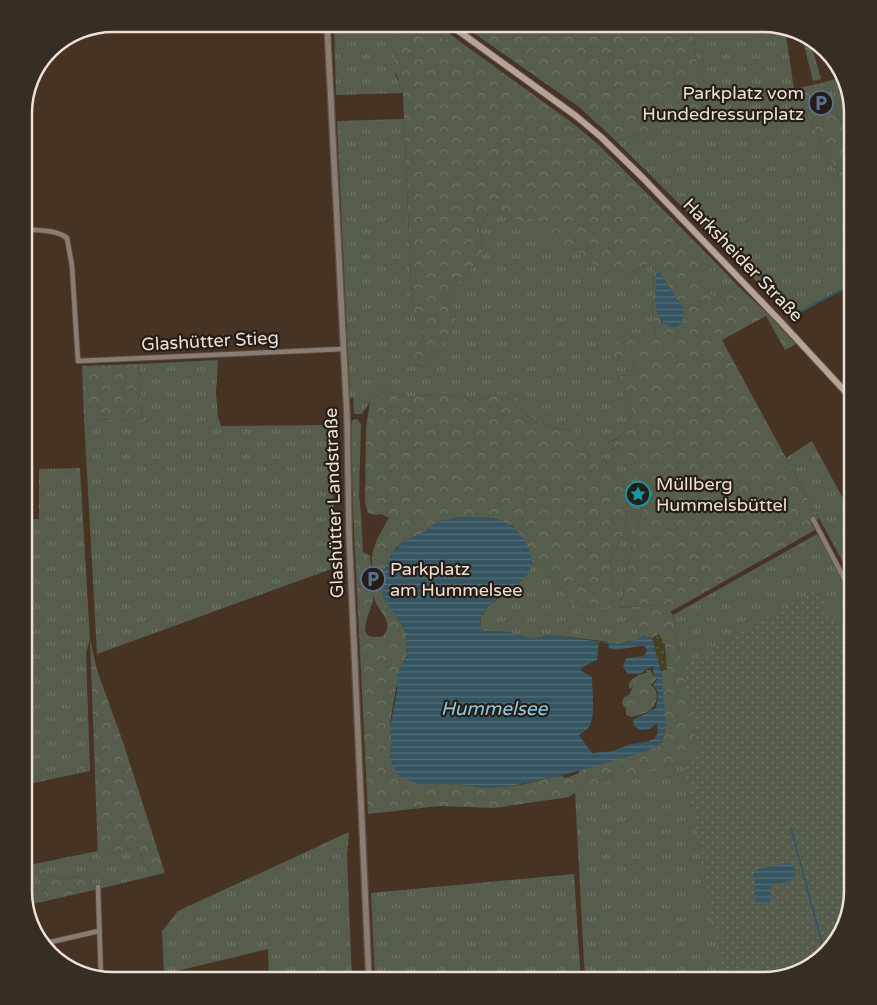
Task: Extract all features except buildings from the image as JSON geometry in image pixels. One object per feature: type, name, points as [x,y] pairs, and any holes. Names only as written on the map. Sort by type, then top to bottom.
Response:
[{"type":"main road","name":"Harksheider Straße","points":[[461,33],[581,120],[608,144],[781,322],[844,390]]},
{"type":"street","name":"Glashütter Landstraße","points":[[327,32],[344,349],[350,553],[370,972]]},
{"type":"street","name":"Glashütter Stieg","points":[[33,231],[61,234],[67,238],[72,266],[78,361],[344,349]]},
{"type":"street","points":[[813,519],[844,578]]},
{"type":"street","points":[[98,887],[101,972]]},
{"type":"street","points":[[50,942],[99,931]]},
{"type":"green space","points":[[334,32],[448,33],[462,43],[431,35],[395,74],[403,93],[336,95]]},
{"type":"green space","points":[[473,33],[693,33],[704,116],[616,141],[579,107]]},
{"type":"green space","points":[[693,33],[769,33],[786,36],[794,89],[844,186],[844,288],[792,316],[616,141],[704,116]]},
{"type":"green space","points":[[431,35],[462,43],[574,124],[600,146],[717,264],[702,275],[714,300],[739,287],[796,344],[785,350],[766,316],[722,340],[819,519],[811,523],[815,530],[670,612],[673,615],[698,750],[684,760],[579,790],[569,797],[495,808],[439,806],[368,814],[353,509],[361,513],[363,552],[370,556],[373,579],[372,558],[374,548],[389,518],[381,514],[368,513],[365,503],[366,428],[370,402],[382,390],[413,398],[439,393],[474,401],[502,394],[511,394],[519,399],[520,408],[525,415],[560,429],[573,431],[584,437],[601,454],[611,471],[624,484],[627,508],[625,532],[610,561],[612,591],[607,607],[587,612],[573,605],[547,568],[532,564],[531,556],[513,526],[493,518],[461,517],[437,522],[425,532],[404,541],[396,548],[383,572],[382,589],[384,599],[406,631],[407,645],[406,656],[399,672],[390,722],[392,743],[390,757],[397,772],[403,778],[422,785],[457,784],[486,788],[520,785],[561,776],[566,778],[579,773],[579,770],[656,747],[662,741],[665,730],[661,671],[667,669],[659,634],[652,638],[643,636],[639,639],[636,624],[661,605],[620,608],[632,547],[642,511],[652,503],[654,489],[627,454],[604,445],[615,440],[626,430],[632,407],[625,399],[619,376],[632,375],[636,367],[632,359],[624,365],[616,363],[613,359],[622,334],[656,333],[652,317],[654,270],[650,263],[631,273],[609,271],[589,261],[574,249],[558,245],[545,238],[538,221],[531,218],[522,222],[494,209],[485,217],[479,229],[483,250],[479,260],[452,289],[446,304],[455,308],[456,316],[451,332],[423,367],[414,363],[416,349],[424,338],[412,306],[403,93],[394,63],[397,49],[407,38]],"holes":[[[658,270],[684,310],[662,323],[657,311]],[[374,591],[375,601],[387,622],[387,626],[383,636],[373,637],[365,631],[365,626]]]},
{"type":"green space","points":[[803,43],[813,50],[821,79],[813,81]]},
{"type":"green space","points":[[836,79],[844,103],[844,126],[822,83]]},
{"type":"green space","points":[[822,83],[844,126],[844,186],[794,89]]},
{"type":"green space","points":[[404,119],[412,306],[424,338],[416,349],[415,364],[423,367],[451,332],[456,316],[455,308],[446,304],[452,289],[479,260],[483,250],[479,229],[485,217],[494,209],[538,221],[558,245],[574,248],[589,261],[631,273],[650,263],[654,270],[652,317],[656,334],[622,334],[621,339],[636,367],[632,375],[620,376],[625,399],[632,407],[626,430],[619,437],[607,442],[612,449],[627,453],[654,489],[652,503],[642,511],[632,547],[620,608],[662,605],[636,624],[639,639],[612,644],[603,641],[549,635],[533,639],[508,632],[483,631],[481,622],[483,613],[519,582],[532,564],[547,568],[573,605],[612,591],[610,561],[625,532],[627,508],[624,484],[611,471],[601,454],[573,431],[542,423],[525,415],[520,408],[502,394],[474,401],[439,393],[413,398],[382,390],[370,402],[362,414],[354,414],[353,398],[350,398],[337,121]]},
{"type":"green space","points":[[717,264],[739,287],[714,300],[701,275]]},
{"type":"green space","points":[[218,360],[216,393],[218,417],[221,426],[336,425],[336,433],[330,435],[337,567],[97,654],[84,419],[142,420],[139,364]]},
{"type":"green space","points":[[139,364],[142,420],[84,419],[82,366]]},
{"type":"green space","points":[[357,419],[361,424],[359,496],[361,513],[353,509],[351,424],[353,420]]},
{"type":"green space","points":[[812,441],[844,500],[844,564],[786,458]]},
{"type":"green space","points":[[80,468],[90,639],[86,653],[90,768],[32,777],[32,519],[39,519],[39,469]]},
{"type":"green space","points":[[817,534],[844,582],[843,907],[836,927],[821,949],[804,962],[789,968],[763,972],[585,972],[575,793],[579,790],[698,750],[673,615]]},
{"type":"green space","points":[[817,589],[844,636],[843,907],[836,927],[821,949],[804,962],[789,968],[763,972],[720,972],[684,760],[698,750],[682,665]]},
{"type":"green space","points":[[90,639],[97,670],[124,745],[165,873],[148,877],[139,847],[98,856]]},
{"type":"green space","points":[[646,670],[651,670],[652,674],[657,678],[651,685],[657,695],[655,703],[647,712],[631,717],[626,715],[626,708],[622,702],[624,697],[629,695],[633,687],[629,689],[629,683],[637,676],[647,673]]},
{"type":"green space","points":[[90,768],[90,771],[32,783],[32,777]]},
{"type":"green space","points":[[349,832],[347,855],[352,972],[269,972],[268,949],[172,972],[164,972],[162,931],[178,911]]},
{"type":"green space","points":[[139,847],[148,877],[94,890],[90,874],[63,880],[38,870],[46,901],[34,904],[32,864],[98,851],[98,856]]},
{"type":"green space","points":[[47,869],[50,875],[63,880],[91,874],[94,890],[46,901],[38,870]]},
{"type":"green space","points":[[574,874],[580,972],[375,972],[371,893]]},
{"type":"sand","points":[[659,634],[665,645],[667,669],[661,671],[652,638]]},
{"type":"water","points":[[658,270],[684,310],[683,322],[676,328],[668,326],[658,315],[655,297],[656,271]]},
{"type":"water","name":"Hummelsee","points":[[462,517],[502,521],[517,530],[524,538],[529,549],[532,560],[529,572],[515,587],[484,611],[480,624],[483,631],[508,632],[533,639],[549,635],[618,644],[639,639],[643,636],[652,638],[661,671],[666,724],[663,738],[658,746],[642,753],[567,774],[512,786],[486,788],[457,784],[422,785],[403,778],[397,772],[390,760],[392,743],[390,727],[397,691],[397,676],[406,656],[407,640],[404,627],[384,599],[382,589],[383,572],[391,555],[404,541],[425,532],[437,522]],"holes":[[[599,642],[608,644],[609,648],[616,650],[640,646],[644,646],[647,650],[644,656],[626,658],[623,667],[628,674],[639,674],[653,666],[653,673],[657,679],[653,685],[658,693],[656,708],[633,720],[634,726],[640,730],[650,729],[657,723],[658,733],[654,739],[646,742],[631,744],[613,751],[592,753],[579,735],[591,723],[593,703],[592,677],[580,670],[597,660]]]},
{"type":"water","points":[[785,863],[792,864],[795,870],[794,878],[787,882],[772,884],[770,902],[757,903],[754,899],[755,882],[753,874],[759,869]]},
{"type":"waterway","points":[[790,317],[844,289]]},
{"type":"waterway","points":[[791,828],[823,947]]},
{"type":"place","name":"Parkplatz vom Hundedressurplatz","points":[[821,103]]},
{"type":"place","name":"Müllberg Hummelsbüttel","points":[[638,494]]},
{"type":"place","name":"Parkplatz am Hummelsee","points":[[373,579]]}]
